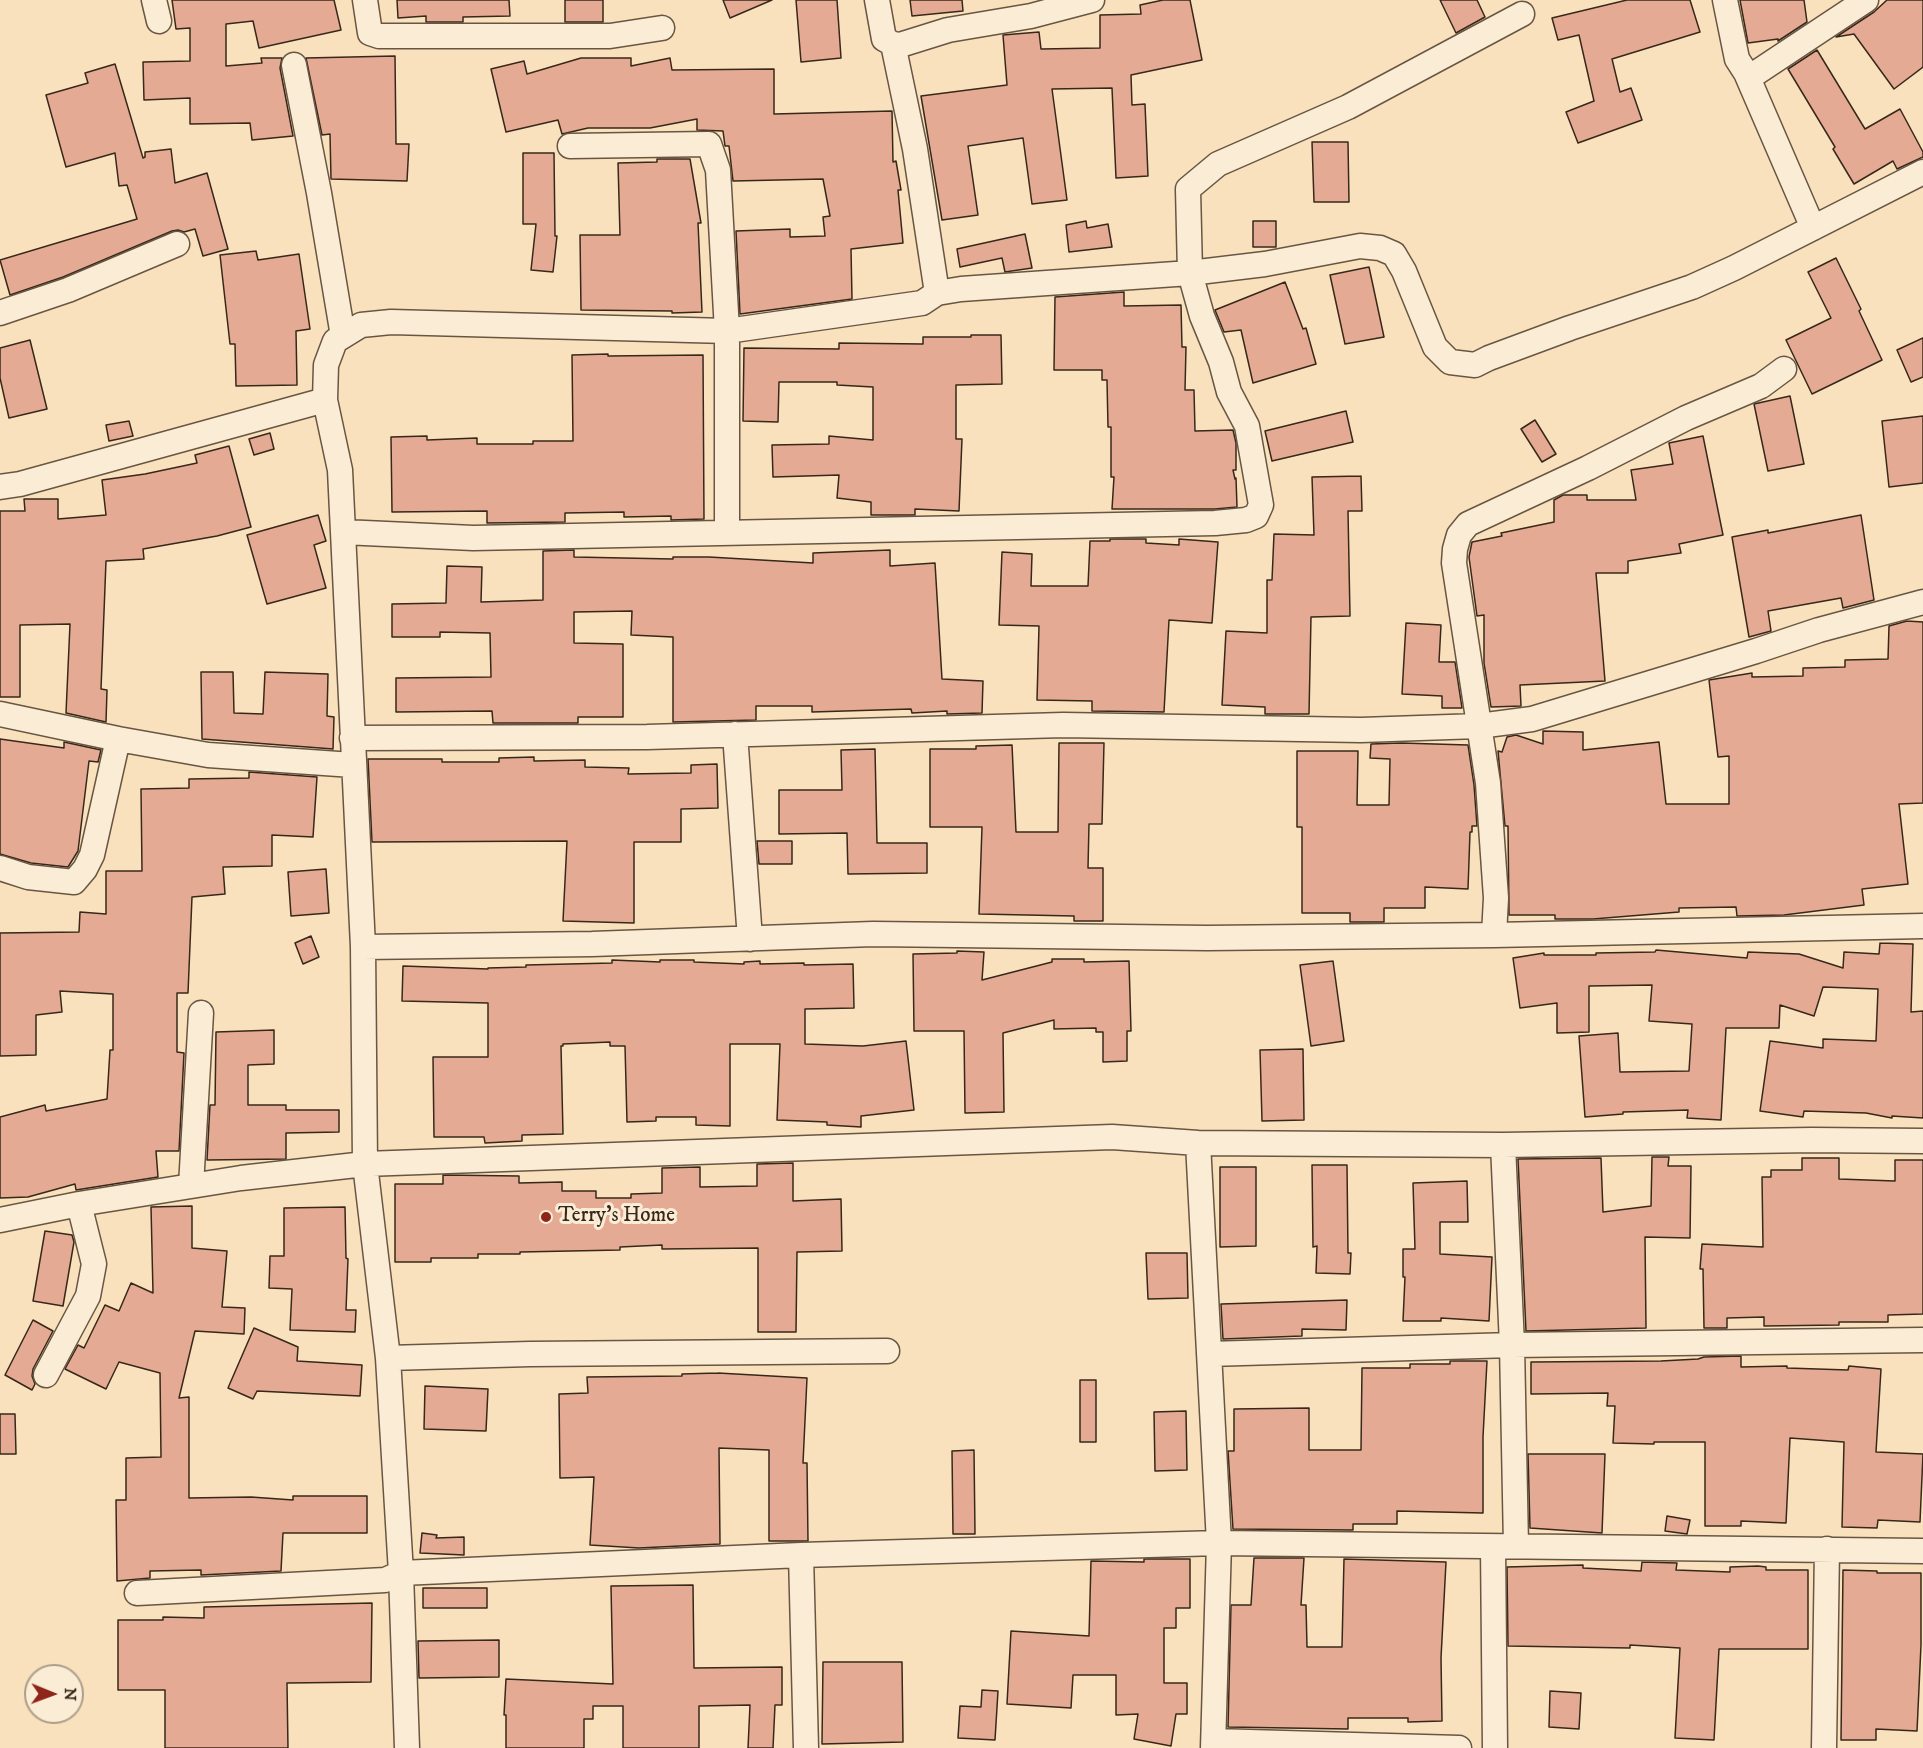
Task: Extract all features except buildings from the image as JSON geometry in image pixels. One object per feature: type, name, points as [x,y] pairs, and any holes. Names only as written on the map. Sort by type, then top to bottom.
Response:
[{"type":"street","points":[[365,0],[370,33],[379,36],[610,36],[662,28]]},
{"type":"street","points":[[877,0],[884,39],[892,44],[900,45],[948,30],[1031,16],[1092,0]]},
{"type":"street","points":[[1725,0],[1737,59],[1746,73],[1814,228]]},
{"type":"street","points":[[1746,73],[1756,73],[1866,0]]},
{"type":"street","points":[[343,532],[472,538],[1215,523],[1246,520],[1256,516],[1261,505],[1247,426],[1229,392],[1221,362],[1202,316],[1190,273],[1188,189],[1218,164],[1348,107],[1522,14]]},
{"type":"street","points":[[892,44],[915,149],[937,293]]},
{"type":"street","points":[[294,65],[319,193],[343,336]]},
{"type":"street","points":[[570,146],[709,144],[718,170],[727,331],[727,532]]},
{"type":"street","points":[[407,1748],[401,1573],[388,1358],[365,1164],[363,947],[343,532],[339,470],[325,400],[326,365],[334,341],[361,325],[391,322],[727,331],[922,303],[937,293],[972,288],[1190,273],[1265,264],[1360,246],[1380,248],[1394,254],[1404,271],[1436,347],[1450,362],[1475,366],[1489,358],[1560,332],[1692,287],[1922,176]]},
{"type":"street","points":[[0,313],[68,290],[177,244]]},
{"type":"street","points":[[1494,935],[1496,898],[1488,783],[1468,667],[1454,563],[1459,536],[1468,524],[1686,418],[1761,386],[1784,369]]},
{"type":"street","points":[[0,487],[32,481],[325,400]]},
{"type":"street","points":[[352,738],[647,737],[1063,725],[1362,730],[1479,726],[1532,719],[1819,630],[1923,602]]},
{"type":"street","points":[[0,714],[208,755],[353,765]]},
{"type":"street","points":[[735,734],[750,939]]},
{"type":"street","points":[[0,868],[28,877],[74,882],[85,869],[92,855],[118,739]]},
{"type":"street","points":[[363,947],[592,944],[873,934],[1207,938],[1494,935],[1923,926]]},
{"type":"street","points":[[190,1186],[201,1013]]},
{"type":"street","points":[[0,1220],[79,1204],[190,1186],[365,1164],[1112,1137],[1198,1143],[1503,1145],[1812,1140],[1923,1141]]},
{"type":"street","points":[[1198,1143],[1219,1543],[1214,1745],[1459,1748]]},
{"type":"street","points":[[1495,1748],[1512,1345],[1503,1145]]},
{"type":"street","points":[[46,1375],[88,1296],[90,1286],[94,1264],[79,1204]]},
{"type":"street","points":[[1209,1354],[1512,1345],[1923,1340]]},
{"type":"street","points":[[388,1358],[530,1354],[887,1351]]},
{"type":"street","points":[[137,1593],[386,1580],[401,1573],[801,1555],[1219,1543],[1923,1551]]},
{"type":"street","points":[[1824,1748],[1827,1549]]},
{"type":"street","points":[[801,1555],[806,1748]]},
{"type":"place","name":"Terry's Home","points":[[546,1217]]}]
